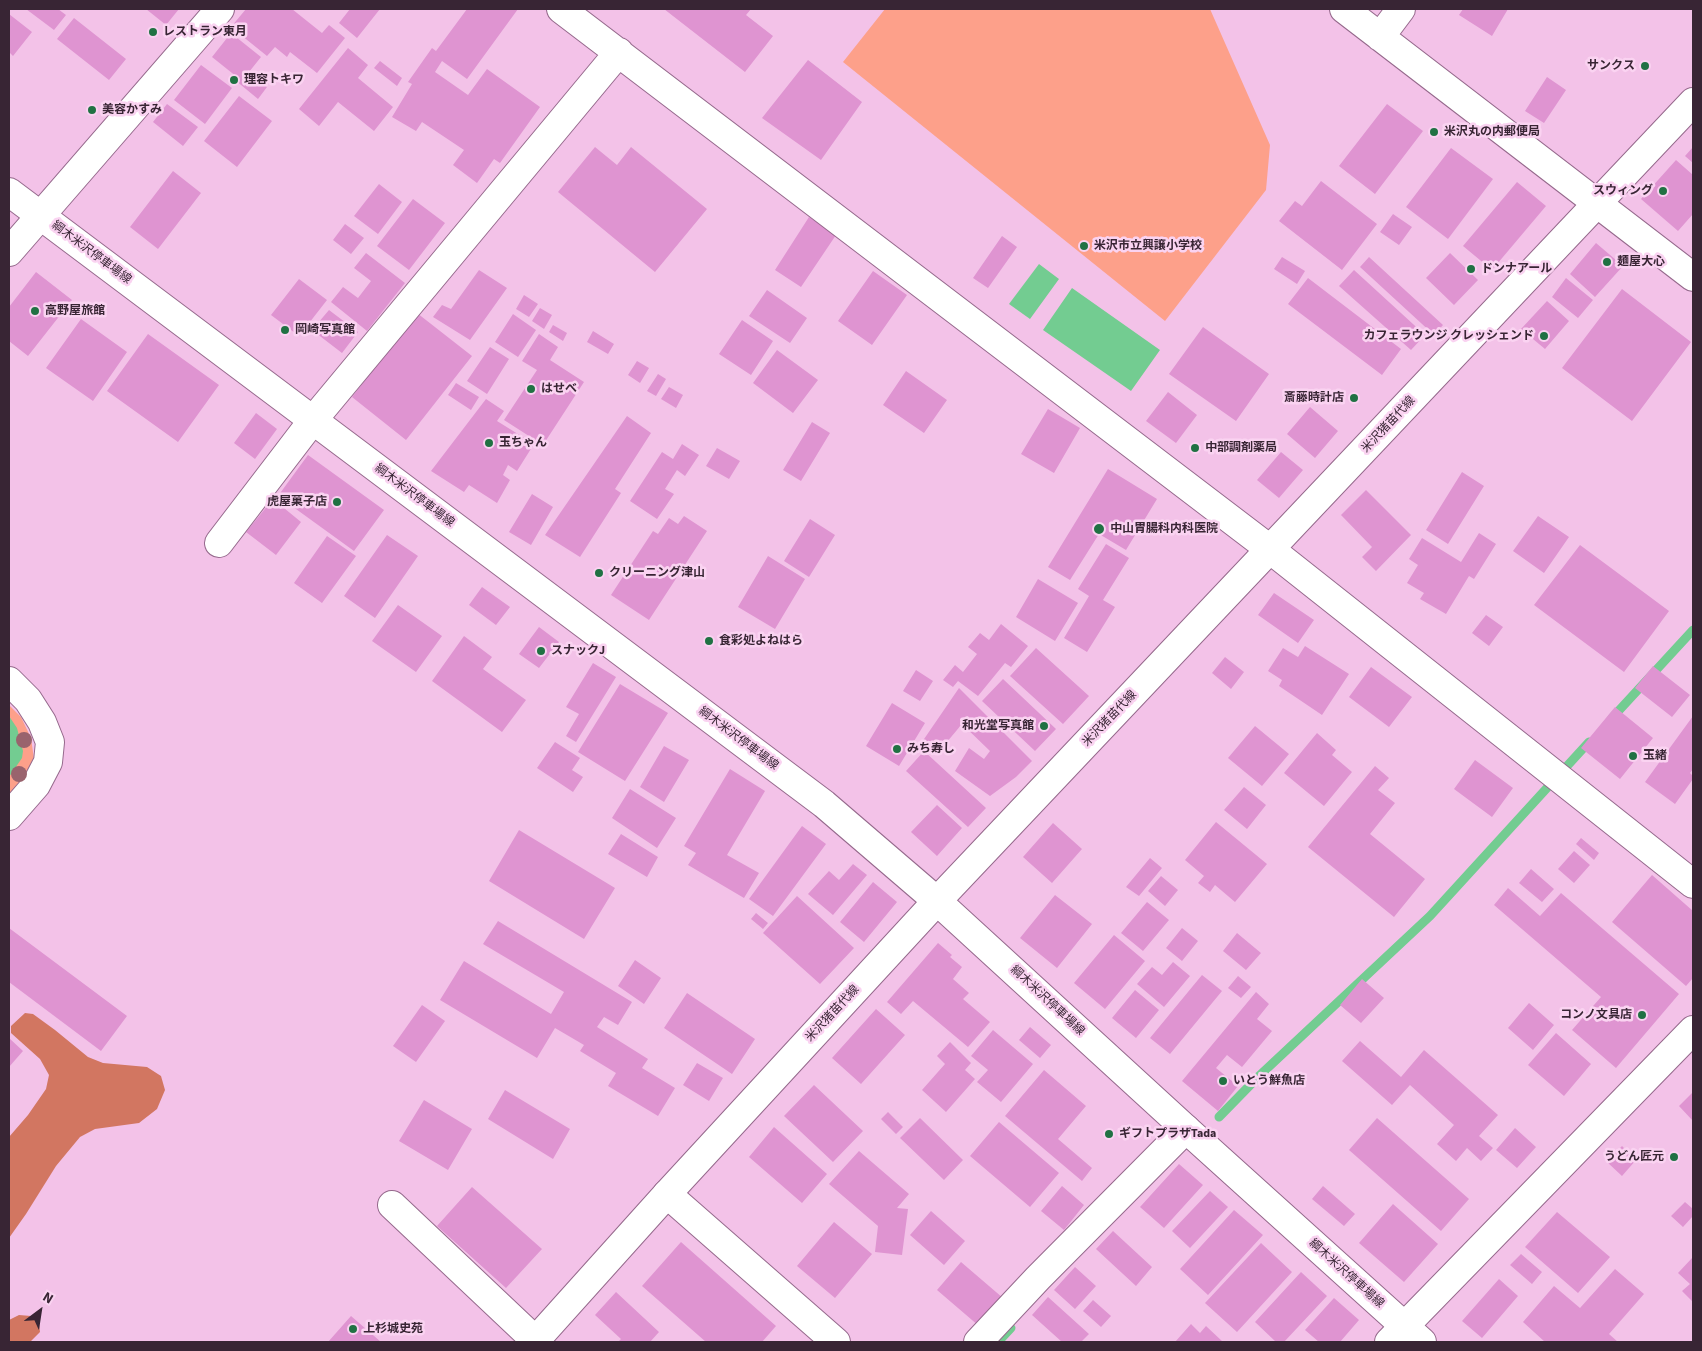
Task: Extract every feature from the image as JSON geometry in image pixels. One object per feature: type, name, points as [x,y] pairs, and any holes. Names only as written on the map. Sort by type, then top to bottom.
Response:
[{"type":"street","points":[[9,252],[220,9]]},
{"type":"street","points":[[561,9],[620,52],[1270,550],[1693,884]]},
{"type":"street","points":[[1344,9],[1693,277]]},
{"type":"street","points":[[1380,37],[1400,9]]},
{"type":"street","points":[[219,543],[313,420],[620,52]]},
{"type":"street","name":"米沢猪苗代線","points":[[535,1342],[667,1194],[937,901],[1693,102]]},
{"type":"street","name":"綱木米沢停車場線","points":[[9,192],[824,804],[937,901],[1186,1129],[1405,1337]]},
{"type":"street","points":[[9,680],[28,700],[42,722],[50,742],[48,762],[36,785],[9,816]]},
{"type":"street","points":[[1405,1337],[1693,1030]]},
{"type":"street","points":[[978,1342],[1038,1278],[1186,1129]]},
{"type":"street","points":[[667,1194],[836,1342]]},
{"type":"street","points":[[392,1205],[535,1342]]},
{"type":"shaded area","points":[[885,9],[1210,9],[1270,145],[1266,190],[1165,321],[843,62]]},
{"type":"shaded area","points":[[1039,264],[1059,279],[1030,319],[1009,304]]},
{"type":"shaded area","points":[[1072,288],[1160,350],[1131,391],[1043,330]]},
{"type":"shaded area","points":[[9,705],[21,717],[31,738],[34,759],[27,777],[9,798]]},
{"type":"shaded area","points":[[9,716],[17,728],[23,751],[22,758],[9,777]]},
{"type":"shaded area","points":[[25,1013],[33,1014],[88,1057],[103,1063],[147,1067],[161,1076],[165,1090],[157,1109],[139,1123],[95,1129],[80,1137],[56,1166],[9,1238],[9,1137],[28,1115],[46,1089],[49,1075],[40,1059],[11,1033],[11,1026]]},
{"type":"shaded area","points":[[19,1315],[31,1316],[39,1323],[40,1332],[30,1342],[9,1342],[9,1320]]},
{"type":"building","points":[[26,9],[58,9],[66,15],[54,30]]},
{"type":"building","points":[[146,9],[179,9],[166,25]]},
{"type":"building","points":[[246,9],[292,9],[322,33],[329,25],[345,38],[317,73],[290,52],[287,57],[275,47],[267,56],[231,27]]},
{"type":"building","points":[[350,9],[380,9],[357,38],[339,23]]},
{"type":"building","points":[[467,9],[518,9],[467,79],[442,61],[435,72],[468,95],[487,69],[540,107],[500,163],[494,159],[477,183],[453,165],[464,150],[422,122],[416,131],[392,117],[412,84],[408,82],[432,48],[436,51]]},
{"type":"building","points":[[664,9],[751,9],[746,15],[773,36],[745,72]]},
{"type":"building","points":[[1463,9],[1508,9],[1492,36],[1459,15]]},
{"type":"building","points":[[9,14],[32,32],[13,56],[9,52]]},
{"type":"building","points":[[74,18],[126,59],[109,80],[57,39]]},
{"type":"building","points":[[231,33],[261,57],[249,72],[267,87],[258,99],[235,80],[237,77],[212,57]]},
{"type":"building","points":[[348,48],[368,65],[358,78],[393,107],[374,131],[338,102],[319,126],[299,109]]},
{"type":"building","points":[[808,60],[862,102],[821,160],[762,118]]},
{"type":"building","points":[[380,61],[402,78],[397,86],[374,68]]},
{"type":"building","points":[[201,65],[232,88],[205,124],[174,100]]},
{"type":"building","points":[[1547,77],[1566,90],[1544,123],[1525,111]]},
{"type":"building","points":[[239,96],[272,121],[237,167],[204,141]]},
{"type":"building","points":[[167,104],[198,127],[183,146],[153,122]]},
{"type":"building","points":[[1387,104],[1423,131],[1375,194],[1339,166]]},
{"type":"building","points":[[595,147],[617,165],[631,147],[707,209],[655,272],[558,192]]},
{"type":"building","points":[[1693,147],[1693,163],[1685,156]]},
{"type":"building","points":[[1451,148],[1493,179],[1448,239],[1406,207]]},
{"type":"building","points":[[1676,160],[1693,175],[1693,214],[1678,231],[1641,199]]},
{"type":"building","points":[[173,171],[201,193],[158,249],[130,227]]},
{"type":"building","points":[[1321,181],[1377,224],[1342,270],[1279,221],[1295,201],[1302,206]]},
{"type":"building","points":[[1517,182],[1546,206],[1492,270],[1463,246]]},
{"type":"building","points":[[379,184],[402,202],[378,234],[354,216]]},
{"type":"building","points":[[413,199],[445,223],[409,270],[377,246]]},
{"type":"building","points":[[1393,214],[1412,227],[1399,245],[1380,232]]},
{"type":"building","points":[[809,217],[836,235],[801,287],[775,270]]},
{"type":"building","points":[[345,224],[364,238],[351,254],[333,240]]},
{"type":"building","points":[[1002,236],[1017,247],[988,288],[973,278]]},
{"type":"building","points":[[1596,243],[1623,266],[1595,297],[1570,274]]},
{"type":"building","points":[[366,253],[405,283],[367,331],[331,302],[343,287],[358,298],[371,281],[354,268]]},
{"type":"building","points":[[1450,253],[1478,280],[1454,305],[1426,278]]},
{"type":"building","points":[[1282,257],[1305,271],[1297,284],[1274,269]]},
{"type":"building","points":[[1369,257],[1443,325],[1434,335],[1360,267]]},
{"type":"building","points":[[479,270],[507,288],[470,340],[433,317],[442,305],[451,309]]},
{"type":"building","points":[[1354,270],[1425,335],[1411,350],[1339,286]]},
{"type":"building","points":[[873,271],[907,295],[872,345],[838,321]]},
{"type":"building","points":[[36,272],[72,300],[28,356],[9,341],[9,307]]},
{"type":"building","points":[[1308,278],[1401,349],[1382,375],[1288,304]]},
{"type":"building","points":[[1566,278],[1593,300],[1578,318],[1552,297]]},
{"type":"building","points":[[299,279],[327,300],[299,336],[271,315]]},
{"type":"building","points":[[1622,289],[1691,342],[1632,421],[1562,368]]},
{"type":"building","points":[[767,290],[807,318],[790,343],[749,316]]},
{"type":"building","points":[[524,295],[538,304],[529,317],[516,309]]},
{"type":"building","points":[[1547,301],[1569,321],[1545,349],[1521,329]]},
{"type":"building","points":[[540,308],[552,315],[544,329],[532,321]]},
{"type":"building","points":[[329,310],[358,332],[342,353],[312,330]]},
{"type":"building","points":[[417,313],[472,356],[406,440],[352,397]]},
{"type":"building","points":[[513,314],[536,330],[518,357],[495,342]]},
{"type":"building","points":[[81,319],[127,352],[93,401],[46,368]]},
{"type":"building","points":[[742,320],[773,341],[751,375],[719,354]]},
{"type":"building","points":[[553,325],[567,333],[563,341],[549,332]]},
{"type":"building","points":[[1203,327],[1269,374],[1236,421],[1169,374]]},
{"type":"building","points":[[593,331],[614,344],[608,354],[587,342]]},
{"type":"building","points":[[148,334],[219,385],[178,442],[107,391]]},
{"type":"building","points":[[539,334],[558,347],[550,360],[584,382],[543,445],[504,420],[537,370],[522,361]]},
{"type":"building","points":[[490,347],[509,359],[487,394],[467,381]]},
{"type":"building","points":[[777,350],[818,380],[793,413],[753,383]]},
{"type":"building","points":[[637,361],[649,368],[640,383],[628,375]]},
{"type":"building","points":[[906,371],[947,400],[924,433],[883,405]]},
{"type":"building","points":[[658,374],[666,379],[656,396],[647,391]]},
{"type":"building","points":[[456,383],[479,397],[471,410],[448,395]]},
{"type":"building","points":[[669,387],[683,395],[676,408],[661,399]]},
{"type":"building","points":[[1168,392],[1197,415],[1176,443],[1146,421]]},
{"type":"building","points":[[486,399],[504,411],[497,421],[534,444],[517,471],[508,465],[503,475],[510,480],[497,503],[469,485],[464,492],[431,471]]},
{"type":"building","points":[[1310,407],[1338,431],[1315,458],[1287,434]]},
{"type":"building","points":[[1048,409],[1080,428],[1054,473],[1021,454]]},
{"type":"building","points":[[256,413],[277,429],[255,459],[234,443]]},
{"type":"building","points":[[627,416],[651,433],[615,489],[621,493],[580,557],[545,535]]},
{"type":"building","points":[[812,422],[830,433],[801,481],[783,470]]},
{"type":"building","points":[[682,444],[699,455],[685,476],[677,470],[665,489],[674,494],[657,519],[630,501],[662,452],[673,459]]},
{"type":"building","points":[[717,448],[740,461],[729,479],[706,466]]},
{"type":"building","points":[[1281,452],[1303,470],[1279,498],[1257,480]]},
{"type":"building","points":[[308,455],[384,510],[354,551],[278,496]]},
{"type":"building","points":[[1108,469],[1157,499],[1126,550],[1099,534],[1070,580],[1048,567]]},
{"type":"building","points":[[1462,472],[1484,486],[1448,544],[1426,530]]},
{"type":"building","points":[[1366,490],[1411,535],[1376,571],[1362,557],[1372,547],[1341,515]]},
{"type":"building","points":[[532,494],[553,507],[531,545],[509,532]]},
{"type":"building","points":[[273,499],[301,522],[276,555],[246,532]]},
{"type":"building","points":[[684,516],[707,531],[649,620],[611,595],[653,531],[658,534],[669,518],[678,524]]},
{"type":"building","points":[[1538,516],[1569,537],[1544,573],[1513,551]]},
{"type":"building","points":[[810,519],[835,535],[809,577],[784,561]]},
{"type":"building","points":[[1479,533],[1496,544],[1474,579],[1469,576],[1446,614],[1420,599],[1424,593],[1407,583],[1418,565],[1409,559],[1422,538],[1461,562]]},
{"type":"building","points":[[387,535],[418,556],[375,618],[344,596]]},
{"type":"building","points":[[327,536],[356,556],[322,603],[294,583]]},
{"type":"building","points":[[1106,544],[1129,558],[1103,600],[1115,607],[1087,652],[1064,638],[1089,596],[1078,589]]},
{"type":"building","points":[[1580,545],[1669,611],[1624,672],[1534,605]]},
{"type":"building","points":[[768,556],[805,579],[775,629],[738,607]]},
{"type":"building","points":[[1038,579],[1078,603],[1055,641],[1016,617]]},
{"type":"building","points":[[482,587],[510,607],[496,625],[469,605]]},
{"type":"building","points":[[1274,593],[1314,620],[1298,643],[1258,615]]},
{"type":"building","points":[[398,605],[442,636],[416,672],[372,641]]},
{"type":"building","points":[[1486,615],[1503,627],[1489,646],[1472,633]]},
{"type":"building","points":[[1001,624],[1028,646],[1011,667],[1005,663],[978,696],[958,681],[953,687],[943,680],[955,665],[963,672],[977,654],[968,647],[980,633],[989,640]]},
{"type":"building","points":[[539,627],[559,642],[539,668],[519,654]]},
{"type":"building","points":[[464,636],[492,657],[483,669],[526,700],[502,732],[432,681]]},
{"type":"building","points":[[1305,646],[1349,674],[1322,715],[1279,686],[1282,680],[1268,671],[1283,648],[1298,657]]},
{"type":"building","points":[[1036,648],[1089,696],[1063,724],[1010,676]]},
{"type":"building","points":[[1225,657],[1244,672],[1231,689],[1212,673]]},
{"type":"building","points":[[593,663],[616,677],[576,742],[566,736],[579,714],[566,707]]},
{"type":"building","points":[[1653,666],[1690,695],[1672,717],[1635,688]]},
{"type":"building","points":[[1371,667],[1412,697],[1389,727],[1349,697]]},
{"type":"building","points":[[916,670],[933,681],[920,701],[903,691]]},
{"type":"building","points":[[1003,679],[1056,729],[1035,751],[982,701]]},
{"type":"building","points":[[620,684],[668,713],[625,781],[578,752]]},
{"type":"building","points":[[959,688],[1032,761],[1016,777],[990,796],[955,771],[969,748],[984,759],[990,751],[962,724],[936,755],[922,742]]},
{"type":"building","points":[[892,703],[925,723],[899,766],[866,746]]},
{"type":"building","points":[[1615,707],[1653,738],[1620,779],[1581,748]]},
{"type":"building","points":[[1693,716],[1693,769],[1690,773],[1693,779],[1675,804],[1645,782]]},
{"type":"building","points":[[1255,726],[1289,754],[1262,786],[1228,758]]},
{"type":"building","points":[[1317,733],[1336,750],[1332,755],[1352,772],[1324,806],[1284,773]]},
{"type":"building","points":[[555,742],[580,758],[572,770],[583,777],[573,792],[537,768]]},
{"type":"building","points":[[664,746],[689,760],[664,802],[640,787]]},
{"type":"building","points":[[924,751],[986,808],[968,827],[906,771]]},
{"type":"building","points":[[1475,760],[1513,788],[1492,817],[1454,789]]},
{"type":"building","points":[[1375,766],[1389,778],[1378,790],[1395,803],[1370,834],[1425,879],[1394,917],[1308,847]]},
{"type":"building","points":[[730,769],[765,791],[727,855],[759,873],[744,898],[688,865],[696,853],[684,846]]},
{"type":"building","points":[[1244,787],[1266,805],[1247,829],[1224,810]]},
{"type":"building","points":[[630,789],[676,818],[657,848],[612,818]]},
{"type":"building","points":[[937,805],[962,828],[937,856],[911,832]]},
{"type":"building","points":[[1216,822],[1267,864],[1235,902],[1215,885],[1210,892],[1198,883],[1204,876],[1185,860]]},
{"type":"building","points":[[1053,823],[1082,849],[1052,883],[1023,857]]},
{"type":"building","points":[[802,826],[826,844],[773,916],[749,899]]},
{"type":"building","points":[[519,830],[615,888],[584,939],[489,881]]},
{"type":"building","points":[[621,834],[658,857],[647,877],[608,854]]},
{"type":"building","points":[[1581,838],[1599,853],[1594,860],[1576,844]]},
{"type":"building","points":[[1574,851],[1590,865],[1574,883],[1558,869]]},
{"type":"building","points":[[1150,858],[1162,868],[1139,896],[1126,887]]},
{"type":"building","points":[[853,864],[867,875],[833,915],[808,894],[829,871],[839,880]]},
{"type":"building","points":[[1531,869],[1554,889],[1542,902],[1519,883]]},
{"type":"building","points":[[1652,875],[1693,911],[1693,978],[1686,986],[1612,922]]},
{"type":"building","points":[[1161,876],[1178,890],[1165,906],[1148,891]]},
{"type":"building","points":[[873,882],[897,902],[864,942],[840,922]]},
{"type":"building","points":[[1508,888],[1540,916],[1561,893],[1679,994],[1616,1068],[1572,1030],[1601,997],[1494,905]]},
{"type":"building","points":[[1055,895],[1092,924],[1057,968],[1020,938]]},
{"type":"building","points":[[797,896],[854,948],[820,984],[763,933]]},
{"type":"building","points":[[1147,902],[1169,920],[1143,951],[1121,933]]},
{"type":"building","points":[[756,913],[768,923],[763,929],[751,919]]},
{"type":"building","points":[[498,921],[632,1002],[618,1025],[604,1017],[597,1027],[648,1059],[642,1068],[675,1088],[658,1116],[608,1086],[616,1073],[580,1051],[584,1045],[555,1028],[537,1058],[440,1000],[464,961],[551,1014],[564,992],[483,944]]},
{"type":"building","points":[[9,928],[127,1016],[101,1051],[9,982]]},
{"type":"building","points":[[1182,928],[1198,941],[1182,961],[1166,948]]},
{"type":"building","points":[[1237,933],[1261,953],[1246,970],[1223,951]]},
{"type":"building","points":[[1114,935],[1145,961],[1105,1009],[1074,983]]},
{"type":"building","points":[[938,943],[962,967],[953,979],[969,993],[963,999],[990,1022],[968,1047],[913,1001],[901,1014],[887,1002]]},
{"type":"building","points":[[635,960],[661,978],[644,1004],[618,986]]},
{"type":"building","points":[[1173,962],[1190,976],[1164,1007],[1137,984],[1152,967],[1162,975]]},
{"type":"building","points":[[1202,975],[1222,991],[1170,1054],[1150,1038]]},
{"type":"building","points":[[1238,976],[1251,987],[1241,998],[1228,988]]},
{"type":"building","points":[[1362,979],[1384,998],[1361,1023],[1340,1005]]},
{"type":"building","points":[[1135,990],[1159,1010],[1136,1038],[1112,1018]]},
{"type":"building","points":[[1256,992],[1269,1004],[1257,1019],[1272,1031],[1242,1067],[1227,1055],[1216,1068],[1238,1086],[1218,1111],[1182,1081]]},
{"type":"building","points":[[687,993],[755,1039],[732,1074],[664,1028]]},
{"type":"building","points":[[1529,1003],[1554,1025],[1533,1050],[1508,1028]]},
{"type":"building","points":[[422,1005],[445,1021],[416,1062],[393,1046]]},
{"type":"building","points":[[876,1009],[905,1035],[861,1084],[832,1058]]},
{"type":"building","points":[[1030,1027],[1051,1045],[1040,1058],[1019,1040]]},
{"type":"building","points":[[993,1030],[1033,1064],[1001,1102],[977,1082],[988,1070],[971,1056]]},
{"type":"building","points":[[1556,1033],[1591,1064],[1564,1096],[1528,1065]]},
{"type":"building","points":[[9,1038],[23,1051],[9,1067]]},
{"type":"building","points":[[1360,1041],[1401,1077],[1424,1050],[1498,1115],[1479,1136],[1493,1148],[1481,1161],[1467,1148],[1456,1161],[1437,1144],[1454,1125],[1410,1085],[1392,1105],[1342,1061]]},
{"type":"building","points":[[950,1042],[971,1063],[965,1070],[975,1079],[946,1112],[922,1090],[945,1064],[937,1056]]},
{"type":"building","points":[[697,1063],[723,1078],[709,1101],[683,1085]]},
{"type":"building","points":[[1044,1070],[1086,1106],[1058,1139],[1092,1168],[1082,1181],[1005,1116]]},
{"type":"building","points":[[814,1085],[863,1131],[833,1162],[784,1116]]},
{"type":"building","points":[[505,1090],[570,1129],[553,1159],[488,1119]]},
{"type":"building","points":[[1693,1092],[1693,1121],[1679,1106]]},
{"type":"building","points":[[424,1100],[472,1129],[448,1170],[399,1141]]},
{"type":"building","points":[[888,1112],[903,1127],[896,1134],[881,1119]]},
{"type":"building","points":[[920,1118],[963,1160],[944,1180],[900,1138]]},
{"type":"building","points":[[1377,1118],[1469,1199],[1441,1231],[1349,1150]]},
{"type":"building","points":[[999,1122],[1059,1173],[1030,1207],[970,1156]]},
{"type":"building","points":[[774,1127],[827,1174],[802,1203],[749,1157]]},
{"type":"building","points":[[1515,1128],[1536,1147],[1517,1168],[1496,1150]]},
{"type":"building","points":[[1622,1146],[1636,1160],[1622,1176],[1607,1162]]},
{"type":"building","points":[[859,1151],[909,1194],[897,1208],[908,1209],[902,1255],[875,1252],[878,1226],[829,1184]]},
{"type":"building","points":[[1179,1164],[1203,1185],[1164,1228],[1140,1207]]},
{"type":"building","points":[[1062,1186],[1084,1205],[1064,1230],[1041,1211]]},
{"type":"building","points":[[1323,1186],[1355,1214],[1344,1226],[1312,1199]]},
{"type":"building","points":[[472,1187],[542,1249],[506,1288],[437,1226]]},
{"type":"building","points":[[1210,1191],[1228,1207],[1190,1248],[1172,1231]]},
{"type":"building","points":[[1685,1202],[1693,1209],[1693,1216],[1683,1227],[1671,1216]]},
{"type":"building","points":[[1393,1204],[1438,1244],[1404,1282],[1359,1243]]},
{"type":"building","points":[[1234,1210],[1263,1235],[1208,1295],[1180,1269]]},
{"type":"building","points":[[931,1211],[965,1241],[944,1265],[910,1235]]},
{"type":"building","points":[[1557,1212],[1610,1257],[1578,1293],[1525,1247]]},
{"type":"building","points":[[834,1222],[872,1254],[835,1298],[797,1266]]},
{"type":"building","points":[[1113,1231],[1152,1267],[1136,1286],[1096,1249]]},
{"type":"building","points":[[681,1242],[776,1326],[762,1342],[706,1342],[642,1286]]},
{"type":"building","points":[[1261,1243],[1292,1272],[1237,1332],[1205,1303]]},
{"type":"building","points":[[1521,1254],[1542,1272],[1532,1284],[1510,1265]]},
{"type":"building","points":[[1693,1257],[1693,1302],[1682,1291],[1690,1284],[1678,1273]]},
{"type":"building","points":[[961,1262],[1003,1298],[979,1326],[937,1290]]},
{"type":"building","points":[[1075,1267],[1096,1286],[1075,1309],[1054,1290]]},
{"type":"building","points":[[1615,1269],[1644,1294],[1609,1334],[1618,1342],[1545,1342],[1523,1322],[1554,1286],[1580,1308]]},
{"type":"building","points":[[1301,1272],[1327,1296],[1284,1342],[1276,1342],[1255,1322]]},
{"type":"building","points":[[1499,1279],[1518,1296],[1482,1338],[1462,1321]]},
{"type":"building","points":[[616,1292],[659,1332],[650,1342],[618,1342],[621,1339],[595,1315]]},
{"type":"building","points":[[1048,1297],[1089,1334],[1081,1342],[1062,1342],[1032,1315]]},
{"type":"building","points":[[1334,1298],[1359,1320],[1340,1342],[1319,1342],[1305,1330]]},
{"type":"building","points":[[1093,1300],[1111,1316],[1101,1327],[1083,1311]]},
{"type":"building","name":"上杉城史苑","points":[[351,1316],[381,1342],[328,1342]]},
{"type":"building","points":[[1191,1324],[1200,1333],[1206,1326],[1223,1342],[1175,1342]]},
{"type":"waterway","points":[[1612,718],[1693,630]]},
{"type":"waterway","points":[[1219,1117],[1259,1076],[1430,916],[1589,742]]},
{"type":"waterway","points":[[998,1342],[1011,1328]]},
{"type":"place","name":"レストラン東月","points":[[153,32]]},
{"type":"place","name":"サンクス","points":[[1645,66]]},
{"type":"place","name":"理容トキワ","points":[[234,80]]},
{"type":"place","name":"美容かすみ","points":[[92,110]]},
{"type":"place","name":"米沢丸の内郵便局","points":[[1434,132]]},
{"type":"place","name":"スウィング","points":[[1663,191]]},
{"type":"place","name":"米沢市立興譲小学校","points":[[1084,246]]},
{"type":"place","name":"麺屋大心","points":[[1607,262]]},
{"type":"place","name":"ドンナアール","points":[[1471,269]]},
{"type":"place","name":"高野屋旅館","points":[[35,311]]},
{"type":"place","name":"岡崎写真館","points":[[285,330]]},
{"type":"place","name":"カフェラウンジ クレッシェンド","points":[[1544,336]]},
{"type":"place","name":"はせべ","points":[[531,389]]},
{"type":"place","name":"斎藤時計店","points":[[1354,398]]},
{"type":"place","name":"玉ちゃん","points":[[489,443]]},
{"type":"place","name":"中部調剤薬局","points":[[1195,448]]},
{"type":"place","name":"虎屋菓子店","points":[[337,502]]},
{"type":"place","name":"中山胃腸科内科医院","points":[[1099,529]]},
{"type":"place","name":"クリーニング津山","points":[[599,573]]},
{"type":"place","name":"食彩処よねはら","points":[[709,641]]},
{"type":"place","name":"スナックJ","points":[[541,651]]},
{"type":"place","name":"和光堂写真館","points":[[1044,726]]},
{"type":"place","name":"みち寿し","points":[[897,749]]},
{"type":"place","name":"玉緒","points":[[1633,756]]},
{"type":"place","name":"コンノ文具店","points":[[1642,1015]]},
{"type":"place","name":"いとう鮮魚店","points":[[1223,1081]]},
{"type":"place","name":"ギフトプラザTada","points":[[1109,1134]]},
{"type":"place","name":"うどん匠元","points":[[1674,1157]]},
{"type":"place","name":"上杉城史苑","points":[[353,1329]]}]
